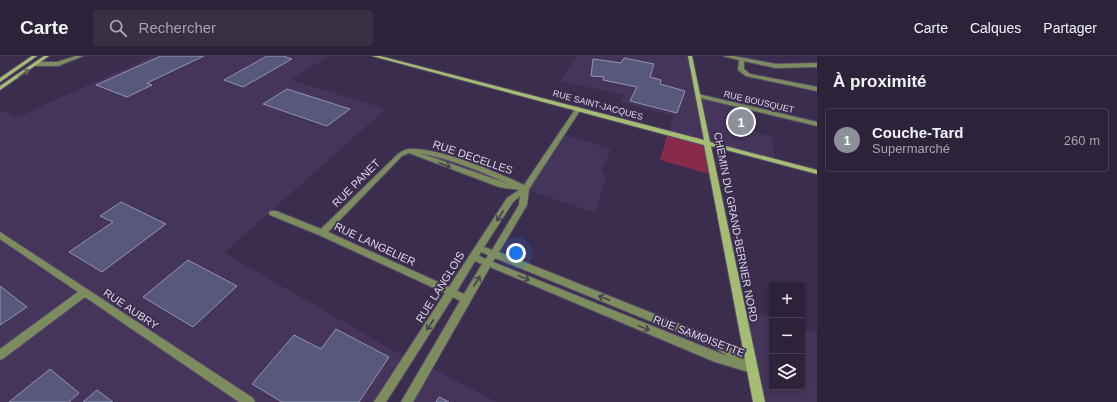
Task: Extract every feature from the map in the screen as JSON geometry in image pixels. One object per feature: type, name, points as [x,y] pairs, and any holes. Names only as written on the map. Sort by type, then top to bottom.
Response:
[{"type":"street","points":[[0,80],[35,56]]},
{"type":"street","points":[[0,88],[47,56]]},
{"type":"street","points":[[36,64],[58,64],[81,56]]},
{"type":"street","name":"RUE SAINT-JACQUES","points":[[374,56],[817,172]]},
{"type":"street","name":"CHEMIN DU GRAND-BERNIER NORD","points":[[690,56],[759,402]]},
{"type":"street","points":[[724,56],[776,66],[817,65]]},
{"type":"street","points":[[741,59],[741,70],[748,75],[817,89]]},
{"type":"street","name":"RUE BOUSQUET","points":[[698,96],[817,124]]},
{"type":"street","name":"RUE LANGLOIS","points":[[380,402],[510,200],[525,190],[578,110]]},
{"type":"street","name":"RUE DECELLES","points":[[409,151],[420,157],[502,185],[525,190]]},
{"type":"street","name":"RUE PANET","points":[[322,233],[400,155],[409,151]]},
{"type":"street","name":"RUE LANGLOIS","points":[[407,402],[466,299],[524,205],[525,190]]},
{"type":"street","name":"RUE LANGELIER","points":[[273,213],[322,233],[466,299]]},
{"type":"street","name":"RUE AUBRY","points":[[0,235],[242,400]]},
{"type":"street","name":"RUE SAMOISETTE","points":[[480,248],[718,344],[752,368]]},
{"type":"street","name":"RUE SAMOISETTE","points":[[473,257],[719,359],[752,368]]},
{"type":"street","points":[[0,355],[85,292]]},
{"type":"shaded area","points":[[152,56],[329,56],[291,80],[386,109],[224,253],[408,359],[380,402],[0,402],[0,110],[18,117]]},
{"type":"shaded area","points":[[577,56],[690,56],[698,96],[744,107],[752,131],[772,137],[775,161],[668,133],[673,116],[620,102],[624,95],[560,81]]},
{"type":"shaded area","points":[[668,133],[707,143],[713,175],[660,160]]},
{"type":"shaded area","points":[[562,134],[611,149],[601,172],[607,176],[595,213],[525,189]]},
{"type":"shaded area","points":[[740,308],[769,317],[769,390],[805,390],[805,330],[817,334],[817,402],[759,402]]},
{"type":"shaded area","points":[[428,366],[497,402],[405,402]]},
{"type":"building","points":[[161,56],[204,56],[147,83],[152,85],[127,97],[96,85]]},
{"type":"building","points":[[267,56],[283,56],[292,59],[243,87],[224,80]]},
{"type":"building","points":[[624,58],[654,64],[650,77],[661,80],[660,84],[685,91],[677,113],[630,101],[637,87],[603,80],[604,77],[591,76],[593,59],[621,63]]},
{"type":"building","points":[[287,89],[350,109],[327,126],[263,104]]},
{"type":"building","points":[[732,113],[745,115],[750,129],[737,127]]},
{"type":"building","points":[[121,202],[166,224],[102,272],[69,252],[113,222],[100,216]]},
{"type":"building","points":[[188,260],[237,286],[193,327],[143,297]]},
{"type":"building","points":[[0,286],[27,307],[0,325]]},
{"type":"building","points":[[336,329],[389,357],[359,402],[282,402],[252,384],[294,335],[321,349]]},
{"type":"building","points":[[50,369],[79,393],[69,402],[9,402]]},
{"type":"building","points":[[97,390],[113,402],[83,402]]},
{"type":"building","points":[[439,397],[449,402],[436,402]]},
{"type":"place","name":"Couche-Tard","points":[[741,122]]}]
